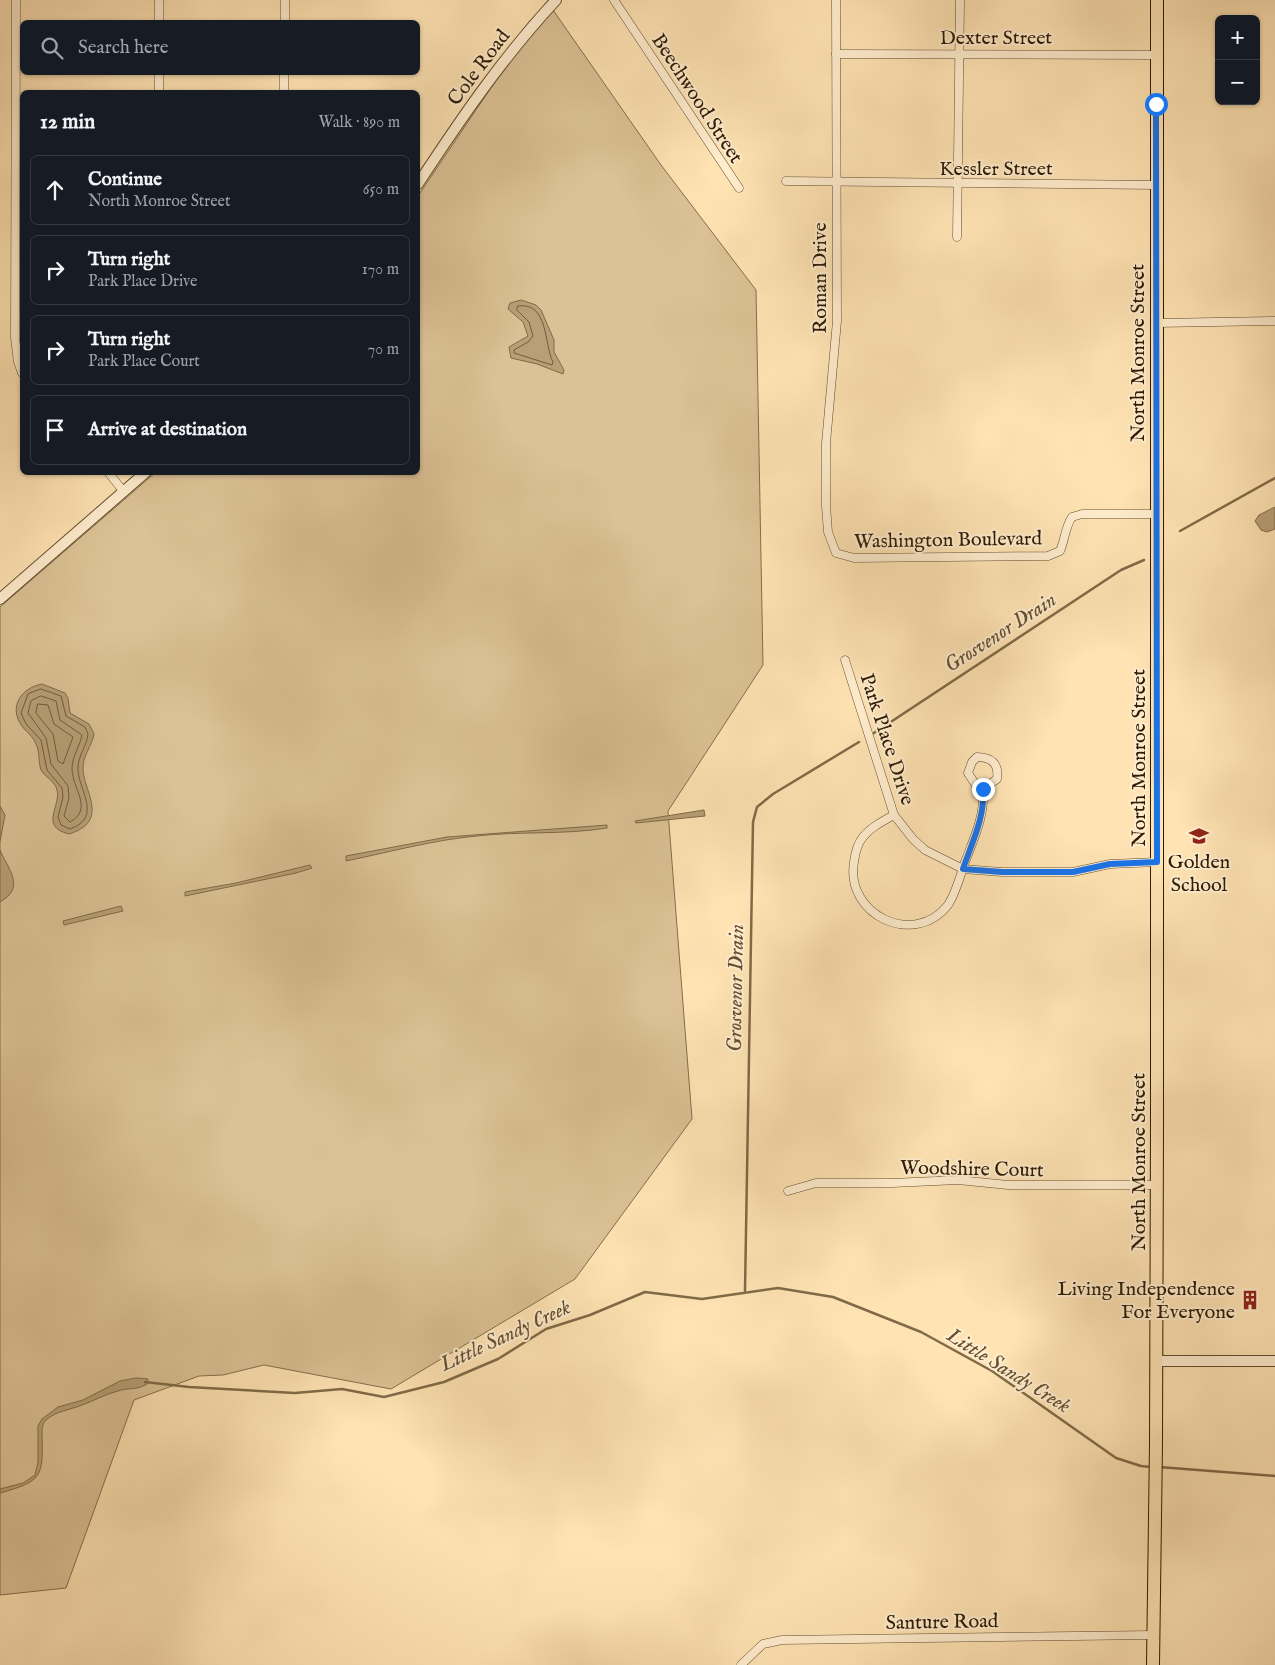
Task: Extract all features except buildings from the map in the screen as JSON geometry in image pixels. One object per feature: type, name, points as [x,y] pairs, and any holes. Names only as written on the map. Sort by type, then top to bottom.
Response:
[{"type":"main road","name":"North Monroe Street","points":[[1152,1665],[1157,1361],[1157,0]]},
{"type":"street","points":[[16,0],[15,338],[20,368]]},
{"type":"street","points":[[159,0],[159,20]]},
{"type":"street","points":[[285,0],[285,20]]},
{"type":"street","name":"Cole Road","points":[[420,181],[470,106],[517,43],[556,0]]},
{"type":"street","name":"Beechwood Street","points":[[614,0],[738,188]]},
{"type":"street","name":"Roman Drive","points":[[836,0],[835,183],[837,321],[826,443],[828,532],[836,553]]},
{"type":"street","points":[[957,237],[960,0]]},
{"type":"street","name":"Dexter Street","points":[[836,54],[1156,55]]},
{"type":"street","points":[[159,75],[159,90]]},
{"type":"street","points":[[284,75],[284,90]]},
{"type":"street","name":"Kessler Street","points":[[786,181],[1156,185]]},
{"type":"street","points":[[1157,323],[1275,321]]},
{"type":"street","points":[[110,475],[124,492]]},
{"type":"street","points":[[0,599],[143,475]]},
{"type":"street","name":"Washington Boulevard","points":[[836,553],[854,558],[1048,556],[1060,552],[1064,544],[1068,523],[1072,517],[1082,514],[1156,514]]},
{"type":"street","name":"Park Place Drive","points":[[845,660],[894,814],[913,840],[925,850],[963,869],[1002,872],[1073,872],[1110,864],[1157,862]]},
{"type":"street","points":[[984,757],[990,758],[996,764],[998,771],[997,779],[983,789],[976,787],[968,773],[972,762],[977,758],[984,757]]},
{"type":"street","points":[[894,814],[862,838],[855,854],[852,872],[856,891],[871,912],[882,920],[905,924],[930,918],[948,904],[963,869],[980,820],[984,806],[983,789]]},
{"type":"street","name":"Woodshire Court","points":[[788,1191],[816,1183],[892,1183],[958,1180],[1008,1185],[1157,1186]]},
{"type":"street","points":[[1157,1361],[1275,1361]]},
{"type":"street","name":"Santure Road","points":[[741,1665],[763,1644],[782,1640],[1153,1635]]},
{"type":"shaded area","points":[[553,10],[661,165],[756,290],[763,665],[668,811],[692,1119],[575,1279],[391,1389],[264,1365],[223,1375],[199,1376],[134,1400],[66,1588],[0,1595],[0,607],[153,475],[420,475],[420,193],[509,61]]},
{"type":"water","points":[[521,300],[536,305],[541,310],[554,340],[554,352],[564,370],[563,374],[537,364],[511,358],[509,347],[528,336],[523,322],[508,309],[510,303]]},
{"type":"water","points":[[1275,507],[1275,529],[1267,532],[1261,530],[1255,521],[1259,515]]},
{"type":"water","points":[[42,684],[65,693],[68,698],[70,713],[89,724],[94,734],[84,759],[83,768],[92,805],[92,813],[89,821],[82,828],[69,834],[55,826],[53,820],[58,794],[56,787],[41,770],[36,744],[22,726],[16,712],[19,699],[23,694]]},
{"type":"water","points":[[0,806],[5,815],[0,841]]},
{"type":"water","points":[[704,810],[705,816],[636,823],[635,821]]},
{"type":"water","points":[[607,825],[607,828],[591,830],[461,838],[428,843],[346,861],[346,856],[447,837]]},
{"type":"water","points":[[0,850],[13,877],[14,884],[8,896],[0,902]]},
{"type":"water","points":[[310,865],[312,868],[296,873],[185,896],[185,892],[236,883]]},
{"type":"water","points":[[121,906],[123,911],[64,925],[63,921]]},
{"type":"water","points":[[136,1378],[148,1379],[147,1384],[109,1394],[59,1413],[46,1420],[42,1428],[42,1460],[37,1475],[25,1485],[0,1493],[0,1489],[23,1483],[35,1475],[38,1462],[38,1426],[42,1419],[58,1407],[83,1400],[120,1381]]},
{"type":"waterway","name":"Grosvenor Drain","points":[[1180,531],[1275,478]]},
{"type":"waterway","name":"Grosvenor Drain","points":[[874,733],[1121,570],[1144,560]]},
{"type":"waterway","name":"Grosvenor Drain","points":[[745,1291],[753,822],[757,807],[773,794],[859,742]]},
{"type":"waterway","name":"Little Sandy Creek","points":[[145,1382],[189,1387],[295,1393],[342,1389],[384,1397],[444,1382],[498,1359],[546,1329],[590,1315],[645,1292],[702,1299],[778,1288],[833,1297],[921,1332],[992,1371],[1116,1458],[1141,1466],[1151,1467]]},
{"type":"waterway","name":"Little Sandy Creek","points":[[1159,1467],[1275,1476]]},
{"type":"place","name":"Golden School","points":[[1199,836]]},
{"type":"place","name":"Living Independence For Everyone","points":[[1250,1300]]},
{"type":"route","points":[[983,789],[984,806],[963,869],[1002,872],[1073,872],[1110,864],[1157,862],[1156,104]]}]
